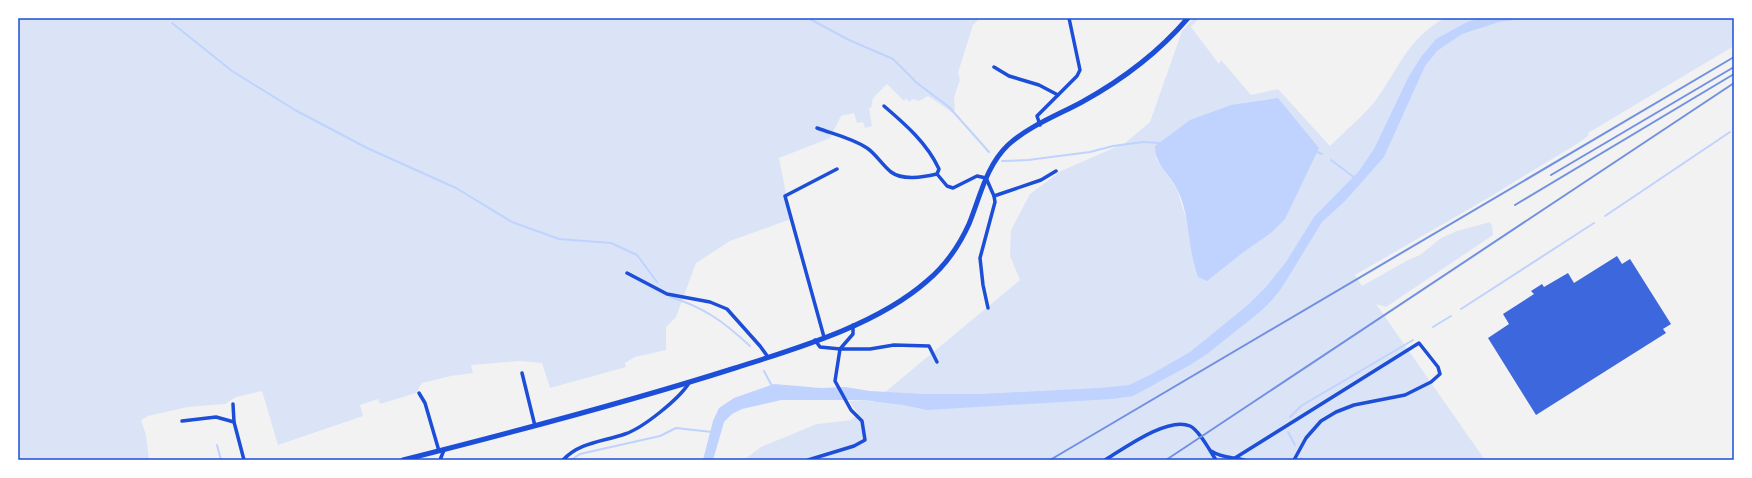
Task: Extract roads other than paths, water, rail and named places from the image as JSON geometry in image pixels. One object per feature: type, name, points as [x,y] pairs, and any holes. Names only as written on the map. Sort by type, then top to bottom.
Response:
[{"type":"main road","points":[[402,460],[534,426],[690,382],[824,337],[874,316],[904,299],[926,283],[945,264],[966,231],[986,178],[995,161],[1008,146],[1020,136],[1098,93],[1126,75],[1152,55],[1188,18]]},
{"type":"street","points":[[1040,125],[1037,116],[1077,76],[1080,70],[1069,18]]},
{"type":"street","points":[[994,67],[1009,76],[1039,85],[1058,95]]},
{"type":"street","points":[[884,106],[909,128],[934,158],[939,169],[937,174]]},
{"type":"street","points":[[817,128],[867,148],[892,172],[900,176],[923,177],[937,174]]},
{"type":"street","points":[[824,337],[785,196],[837,168]]},
{"type":"street","points":[[994,196],[1041,180],[1056,171]]},
{"type":"street","points":[[937,174],[947,186],[953,188],[977,176],[986,178],[994,196],[995,202],[991,222],[980,258],[983,285],[988,308]]},
{"type":"street","points":[[627,272],[667,294],[710,302],[727,309],[768,357]]},
{"type":"street","points":[[808,460],[854,446],[865,440],[862,420],[851,410],[835,380],[840,349],[853,334],[853,325]]},
{"type":"street","points":[[815,340],[820,347],[840,349],[870,349],[894,345],[929,346],[936,362]]},
{"type":"street","points":[[1235,459],[1419,343],[1438,367],[1440,374],[1431,382],[1405,395],[1354,405],[1336,412],[1321,421],[1306,438],[1294,460]]},
{"type":"street","points":[[522,373],[534,426]]},
{"type":"street","points":[[563,460],[572,451],[584,445],[626,434],[648,421],[683,392],[690,382]]},
{"type":"street","points":[[419,393],[425,403],[441,450],[440,460]]},
{"type":"street","points":[[233,404],[234,422],[244,460]]},
{"type":"street","points":[[182,421],[216,417],[234,422]]},
{"type":"street","points":[[1105,460],[1146,435],[1177,425],[1190,426],[1196,431],[1216,460]]},
{"type":"street","points":[[1210,450],[1226,458],[1244,460]]},
{"type":"water","points":[[1479,18],[1528,18],[1499,22],[1462,34],[1437,51],[1425,66],[1384,157],[1346,200],[1322,222],[1281,289],[1261,311],[1207,354],[1190,365],[1133,396],[1112,399],[927,410],[903,405],[863,400],[781,400],[742,409],[732,414],[724,422],[713,460],[703,460],[713,421],[719,408],[734,398],[774,384],[821,388],[845,387],[870,391],[924,394],[981,394],[1129,385],[1150,375],[1190,352],[1249,304],[1266,287],[1286,262],[1314,217],[1359,171],[1374,149],[1408,78],[1421,57],[1436,39],[1467,22]]},
{"type":"water","points":[[1278,98],[1319,148],[1285,219],[1271,233],[1207,281],[1198,277],[1192,255],[1185,210],[1174,183],[1157,158],[1155,146],[1190,120],[1231,105]]},
{"type":"waterway","points":[[808,18],[849,40],[893,59],[917,83],[949,107],[989,152]]},
{"type":"waterway","points":[[172,23],[232,71],[295,110],[367,148],[456,188],[512,222],[559,239],[611,243],[637,255],[657,282]]},
{"type":"waterway","points":[[1605,216],[1730,132]]},
{"type":"waterway","points":[[1002,161],[1028,160],[1090,152],[1113,146],[1143,142],[1161,143]]},
{"type":"waterway","points":[[1315,151],[1322,154]]},
{"type":"waterway","points":[[1331,160],[1355,178]]},
{"type":"waterway","points":[[1461,309],[1594,223]]},
{"type":"waterway","points":[[670,297],[713,316],[750,346]]},
{"type":"waterway","points":[[1433,327],[1451,316]]},
{"type":"waterway","points":[[1290,417],[1301,406],[1413,340]]},
{"type":"waterway","points":[[764,371],[773,388]]},
{"type":"waterway","points":[[571,460],[580,454],[660,436],[676,428],[712,432]]},
{"type":"waterway","points":[[1288,432],[1295,445]]},
{"type":"waterway","points":[[217,445],[221,460]]},
{"type":"railway","points":[[1050,460],[1734,57]]},
{"type":"railway","points":[[1551,175],[1734,67]]},
{"type":"railway","points":[[1515,205],[1734,74]]},
{"type":"railway","points":[[1166,460],[1734,83]]}]
